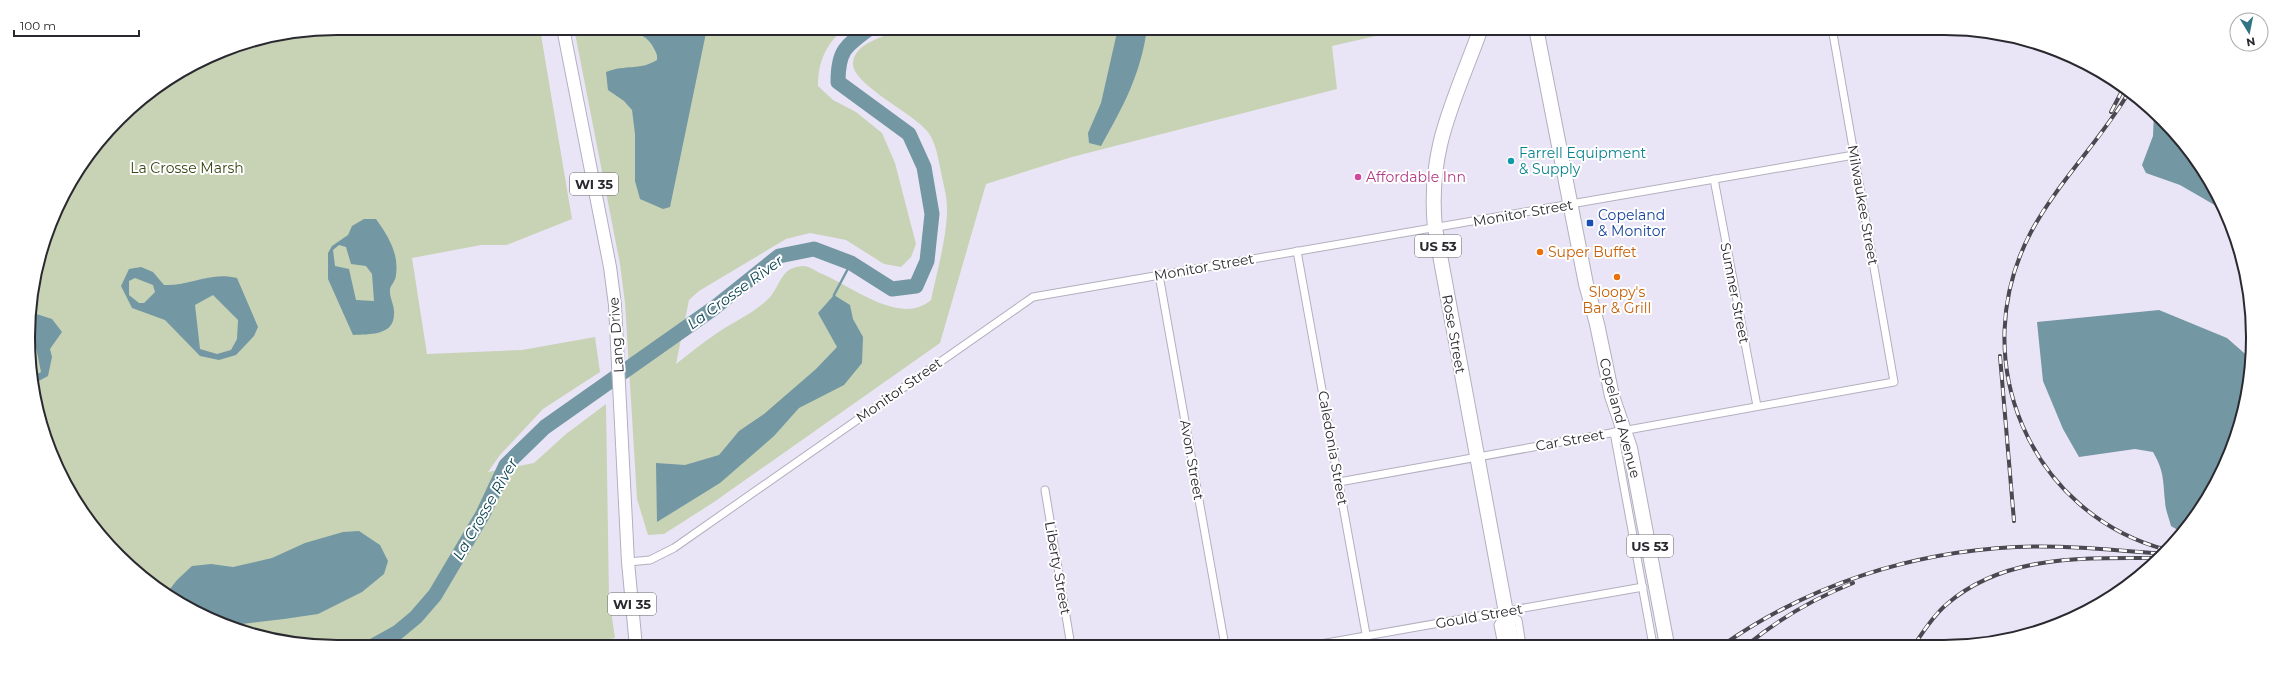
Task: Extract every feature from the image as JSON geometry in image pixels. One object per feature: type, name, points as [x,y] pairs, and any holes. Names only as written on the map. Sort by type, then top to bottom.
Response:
[{"type":"highway","name":"Rose Street","points":[[1478,35],[1451,106],[1437,151],[1433,204],[1435,228],[1511,640]]},
{"type":"highway","name":"Copeland Avenue","points":[[1537,35],[1586,284],[1597,324],[1620,431],[1630,448],[1666,640]]},
{"type":"main road","name":"Lang Drive","points":[[564,35],[610,267],[617,341],[628,562],[635,640]]},
{"type":"street","name":"Milwaukee Street","points":[[1833,35],[1894,382]]},
{"type":"street","name":"Monitor Street","points":[[628,562],[650,560],[674,548],[1033,297],[1854,154]]},
{"type":"street","name":"Sumner Street","points":[[1714,179],[1757,406]]},
{"type":"street","name":"Caledonia Street","points":[[1297,251],[1367,640]]},
{"type":"street","name":"Avon Street","points":[[1159,275],[1224,640]]},
{"type":"street","name":"Car Street","points":[[1339,482],[1894,382]]},
{"type":"street","points":[[1620,431],[1652,640]]},
{"type":"street","name":"Liberty Street","points":[[1045,490],[1070,640]]},
{"type":"street","name":"Gould Street","points":[[1343,640],[1507,616],[1643,587]]},
{"type":"street","points":[[1501,640],[1498,625],[1507,616],[1518,620],[1521,640]]},
{"type":"green space","name":"La Crosse Marsh","points":[[338,35],[541,35],[572,219],[507,245],[481,245],[412,258],[427,354],[522,350],[595,337],[600,372],[543,409],[500,455],[488,472],[534,463],[566,434],[606,404],[609,597],[615,638],[603,640],[338,640],[278,634],[240,624],[204,609],[186,599],[169,589],[138,565],[110,537],[86,506],[76,489],[66,471],[51,435],[45,416],[38,377],[35,338],[36,318],[45,259],[66,204],[86,169],[98,153],[110,138],[138,110],[169,86],[204,66],[240,51],[278,41]]},
{"type":"green space","points":[[575,35],[837,35],[824,54],[818,77],[818,86],[833,100],[856,112],[882,133],[895,163],[916,244],[911,257],[901,267],[884,264],[846,240],[810,233],[786,239],[699,291],[689,300],[676,364],[714,335],[759,307],[774,292],[785,273],[795,267],[805,266],[810,268],[861,294],[890,306],[905,309],[919,307],[931,300],[944,243],[947,219],[945,190],[935,146],[931,136],[921,125],[862,80],[855,71],[853,63],[855,56],[864,45],[884,35],[1380,35],[1332,46],[1337,89],[1072,157],[986,184],[940,343],[714,502],[664,534],[648,535],[637,499],[625,303],[620,264]]},
{"type":"water","points":[[641,35],[706,35],[670,207],[663,209],[640,199],[635,181],[635,134],[632,110],[624,101],[608,90],[606,72],[620,68],[638,67],[657,60],[657,54],[647,39]]},
{"type":"water","points":[[1116,35],[1146,35],[1136,75],[1130,90],[1117,118],[1101,146],[1089,143],[1088,133],[1101,103]]},
{"type":"water","points":[[2154,121],[2171,138],[2195,169],[2216,206],[2180,185],[2146,173],[2142,165],[2153,136]]},
{"type":"water","points":[[364,219],[376,219],[392,245],[396,259],[396,275],[390,289],[394,311],[393,321],[385,330],[373,334],[353,335],[328,279],[328,253],[332,246],[348,235],[352,226]],"holes":[[[339,245],[346,247],[351,264],[366,266],[372,274],[374,301],[356,300],[349,269],[335,266],[333,250]]]},
{"type":"water","points":[[141,267],[153,272],[164,285],[174,285],[218,276],[237,278],[258,327],[254,336],[236,355],[219,360],[200,356],[165,320],[132,308],[121,286],[129,269]],"holes":[[[135,278],[153,285],[155,292],[144,303],[139,303],[129,295],[129,281]],[[213,295],[238,320],[237,339],[231,350],[217,354],[200,349],[195,305]]]},
{"type":"water","points":[[834,295],[850,305],[853,319],[863,337],[862,363],[844,385],[799,408],[774,436],[720,483],[657,522],[656,463],[685,465],[719,455],[739,431],[764,414],[816,369],[837,347],[818,313]]},
{"type":"water","points":[[2159,310],[2227,338],[2245,354],[2240,397],[2230,435],[2215,471],[2205,489],[2195,506],[2177,530],[2171,526],[2166,507],[2161,470],[2153,452],[2135,449],[2079,457],[2063,429],[2043,381],[2037,322]]},
{"type":"water","points":[[36,314],[52,319],[62,332],[50,349],[52,357],[48,376],[39,381],[38,374],[41,372],[35,343]]},
{"type":"water","points":[[359,531],[380,545],[388,561],[384,574],[362,592],[318,614],[241,624],[204,609],[170,589],[192,566],[211,564],[233,567],[272,558],[305,543],[343,532]]},
{"type":"waterway","name":"La Crosse River","points":[[384,640],[398,632],[416,617],[435,595],[483,514],[506,465],[545,427],[714,308],[779,256],[814,249],[851,263],[892,289],[916,286],[927,261],[932,214],[924,167],[909,134],[838,82],[839,63],[842,56],[849,45],[861,35]]},
{"type":"waterway","points":[[834,298],[834,295],[851,263]]},
{"type":"railway","points":[[2111,112],[2121,93]]},
{"type":"railway","points":[[2126,97],[2105,128],[2054,196],[2031,232],[2012,280],[2005,330],[2008,378],[2022,425],[2046,467],[2078,503],[2119,531],[2161,547]]},
{"type":"railway","points":[[2000,356],[2014,521]]},
{"type":"railway","points":[[1731,640],[1790,605],[1826,589],[1862,575],[1900,564],[1938,556],[1977,550],[2016,547],[2090,548],[2155,553]]},
{"type":"railway","points":[[1918,640],[1942,608],[1970,588],[1994,576],[2020,567],[2047,562],[2074,559],[2150,558]]},
{"type":"railway","points":[[1754,640],[1772,626],[1798,610],[1825,595],[1853,583]]},
{"type":"place","name":"Farrell Equipment & Supply","points":[[1511,161]]},
{"type":"place","name":"Affordable Inn","points":[[1358,177]]},
{"type":"place","name":"Copeland & Monitor","points":[[1590,223]]},
{"type":"place","name":"Super Buffet","points":[[1540,252]]},
{"type":"place","name":"Sloopy's Bar & Grill","points":[[1617,277]]}]
